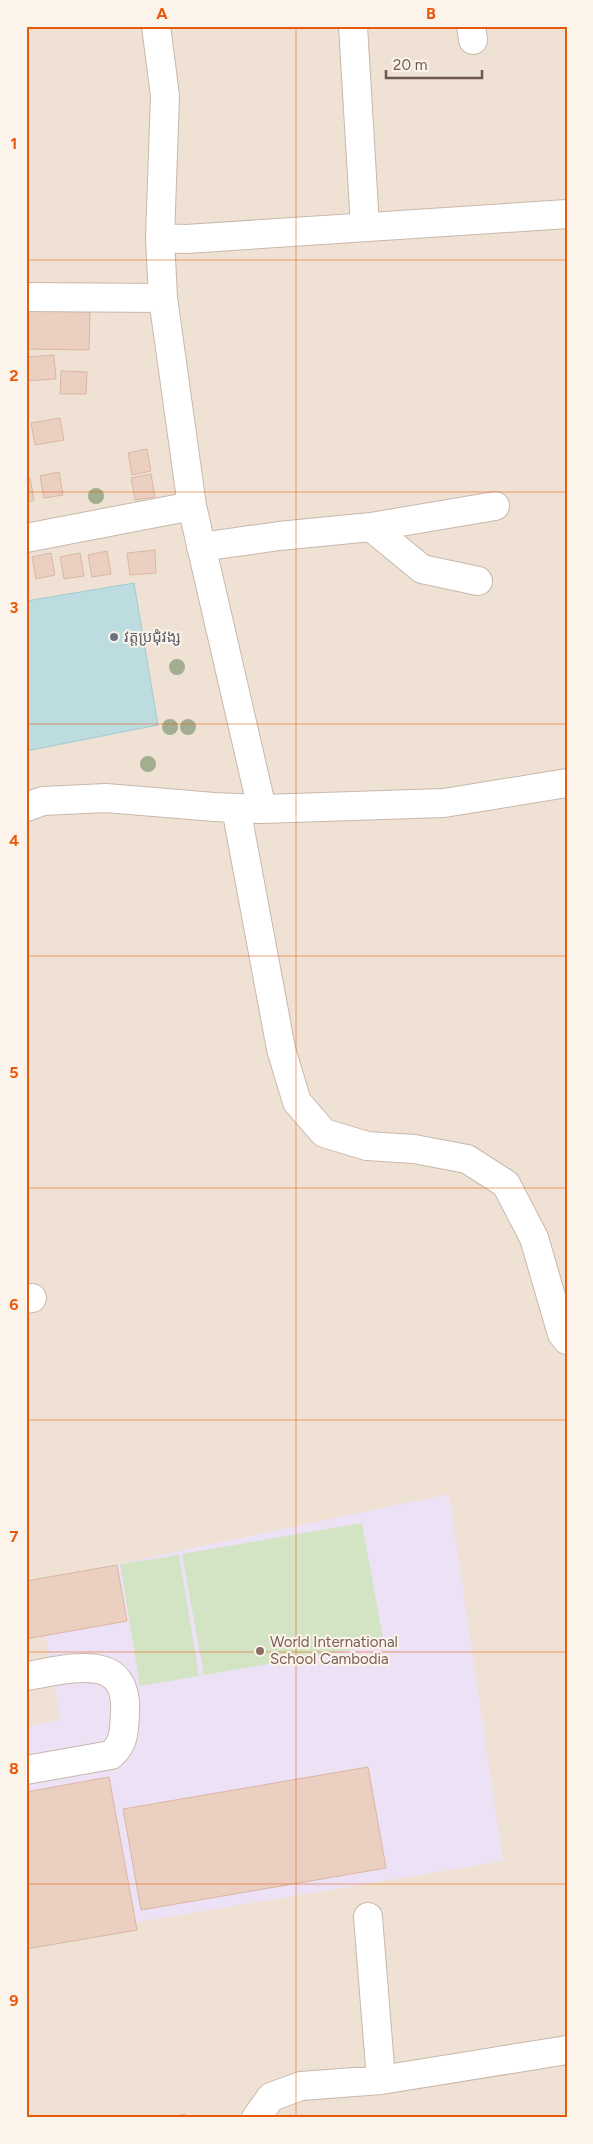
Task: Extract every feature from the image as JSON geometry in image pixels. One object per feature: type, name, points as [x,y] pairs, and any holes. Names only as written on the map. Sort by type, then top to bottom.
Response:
[{"type":"street","points":[[156,26],[165,96],[160,238],[163,298],[192,506],[202,547],[249,808],[282,1049],[298,1102],[324,1134],[367,1146],[414,1149],[467,1159],[506,1184],[534,1238],[562,1334],[567,1340]]},
{"type":"street","points":[[353,26],[365,226]]},
{"type":"street","points":[[160,238],[186,238],[567,214]]},
{"type":"street","points":[[26,297],[163,298]]},
{"type":"street","points":[[26,538],[192,506]]},
{"type":"street","points":[[202,547],[279,536],[370,527],[495,506]]},
{"type":"street","points":[[370,527],[422,569],[478,581]]},
{"type":"street","points":[[26,807],[43,801],[106,798],[249,808],[444,803],[567,783]]},
{"type":"street","points":[[26,1676],[73,1667],[110,1672],[121,1682],[126,1696],[124,1738],[118,1749],[111,1755],[26,1770]]},
{"type":"street","points":[[368,1917],[381,2080]]},
{"type":"street","points":[[256,2118],[271,2096],[301,2086],[381,2080],[567,2050]]},
{"type":"shaded area","points":[[26,26],[567,26],[567,2118],[26,2118]]},
{"type":"shaded area","name":"World International School Cambodia","points":[[449,1494],[503,1861],[91,1930],[26,1887],[26,1726],[60,1720],[36,1581]]},
{"type":"green space","points":[[362,1523],[384,1644],[204,1675],[182,1554]]},
{"type":"green space","points":[[179,1555],[199,1676],[140,1686],[120,1564]]},
{"type":"water","points":[[134,583],[158,725],[26,751],[26,601]]},
{"type":"building","points":[[26,311],[90,312],[89,350],[26,349]]},
{"type":"building","points":[[54,355],[56,379],[26,381],[26,357]]},
{"type":"building","points":[[61,371],[87,372],[86,394],[60,394]]},
{"type":"building","points":[[60,418],[64,440],[35,445],[31,423]]},
{"type":"building","points":[[147,449],[151,471],[132,475],[128,453]]},
{"type":"building","points":[[59,472],[63,495],[44,498],[40,476]]},
{"type":"building","points":[[151,474],[155,497],[135,500],[131,478]]},
{"type":"building","points":[[30,478],[34,500],[26,502],[26,479]]},
{"type":"building","points":[[155,550],[156,573],[130,575],[127,553]]},
{"type":"building","points":[[107,551],[111,574],[92,577],[88,555]]},
{"type":"building","points":[[51,553],[55,575],[36,579],[32,557]]},
{"type":"building","points":[[80,553],[84,576],[64,579],[60,557]]},
{"type":"building","points":[[117,1565],[127,1621],[26,1639],[26,1581]]},
{"type":"building","points":[[368,1767],[386,1868],[141,1910],[123,1809]]},
{"type":"building","points":[[109,1777],[137,1930],[26,1949],[26,1792]]},
{"type":"building","points":[[185,2114],[186,2118],[167,2118]]},
{"type":"place","name":"វត្តប្រជុំវង្ស","points":[[114,637]]},
{"type":"place","name":"World International School Cambodia","points":[[260,1651]]}]
